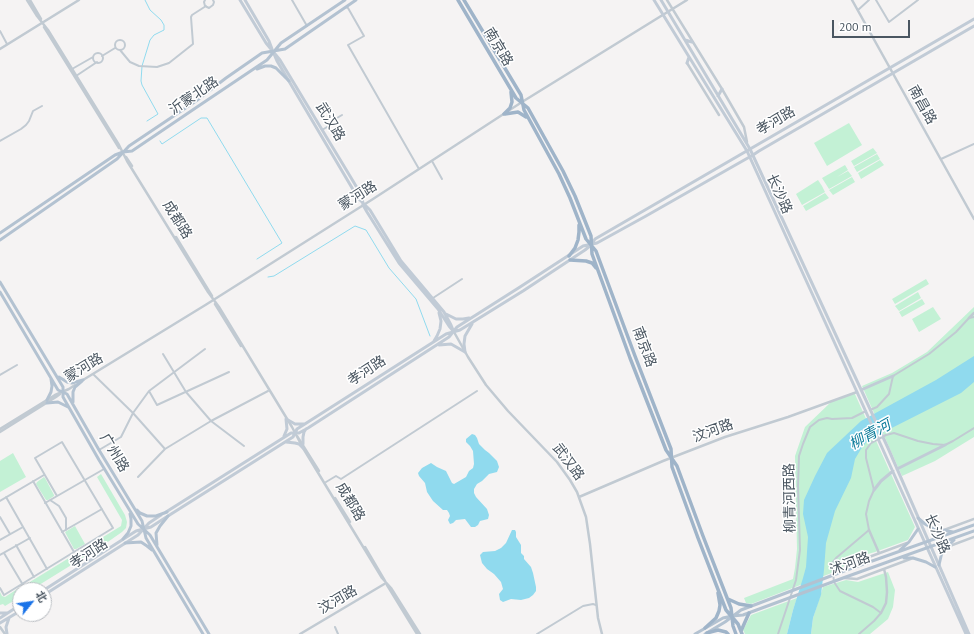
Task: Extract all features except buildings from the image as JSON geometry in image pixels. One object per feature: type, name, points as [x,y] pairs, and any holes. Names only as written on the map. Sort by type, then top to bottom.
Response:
[{"type":"highway","name":"南京路","points":[[458,0],[516,98],[528,108],[564,171],[575,196],[591,236],[592,254],[598,272],[666,450],[677,466],[728,599],[736,634]]},
{"type":"highway","name":"南京路","points":[[464,0],[521,95],[524,110],[559,174],[586,239],[596,251],[671,448],[672,468],[726,610],[738,624],[741,633]]},
{"type":"highway","points":[[504,114],[510,108],[512,102],[511,89]]},
{"type":"highway","points":[[504,114],[518,112],[528,118]]},
{"type":"highway","points":[[569,256],[575,248],[578,240],[578,220]]},
{"type":"highway","points":[[570,260],[592,263],[598,272]]},
{"type":"highway","points":[[706,632],[719,611],[720,605],[717,586]]},
{"type":"highway","points":[[728,599],[739,604],[751,606]]},
{"type":"highway","points":[[741,633],[749,613]]},
{"type":"highway","points":[[706,632],[718,630],[728,634]]},
{"type":"main road","name":"武汉路","points":[[240,0],[266,43],[280,60],[362,196],[367,212],[399,263],[438,309],[454,332]]},
{"type":"main road","name":"武汉路","points":[[245,0],[269,41],[277,61],[358,198],[370,210],[401,261],[444,312],[454,332]]},
{"type":"main road","name":"沂蒙北路","points":[[0,232],[115,155],[132,151],[267,60],[281,43],[345,0]]},
{"type":"main road","name":"沂蒙北路","points":[[0,240],[118,159],[129,146],[196,101],[262,53],[285,49],[356,0]]},
{"type":"main road","name":"长沙路","points":[[654,0],[752,156],[868,404],[929,541],[937,566],[966,634]]},
{"type":"main road","name":"长沙路","points":[[661,0],[747,143],[749,150]]},
{"type":"main road","name":"孝河路","points":[[52,585],[136,531],[151,527],[293,437],[297,429],[446,334],[460,330],[474,322],[570,260],[591,245],[595,238],[974,19]]},
{"type":"main road","name":"孝河路","points":[[52,590],[125,544],[138,535],[149,523],[282,438],[291,433],[299,433],[308,428],[449,338],[457,326],[583,246],[597,243],[639,220],[752,156],[974,26]]},
{"type":"main road","points":[[685,40],[692,42]]},
{"type":"main road","points":[[687,63],[689,57]]},
{"type":"main road","points":[[248,72],[261,67],[271,66],[276,68],[289,81]]},
{"type":"main road","points":[[718,96],[722,89]]},
{"type":"main road","points":[[719,115],[726,116]]},
{"type":"main road","name":"长沙路","points":[[752,156],[918,529],[969,634]]},
{"type":"main road","name":"广州路","points":[[0,282],[63,386],[63,397],[104,469],[138,524],[150,535],[209,634]]},
{"type":"main road","name":"广州路","points":[[0,292],[58,390],[67,394],[73,404],[142,521],[146,538],[154,553],[203,634]]},
{"type":"main road","points":[[432,343],[440,329],[441,321],[438,309]]},
{"type":"main road","points":[[444,312],[456,319],[472,317]]},
{"type":"main road","points":[[465,352],[465,336],[474,322]]},
{"type":"main road","points":[[435,346],[451,344],[465,352]]},
{"type":"main road","points":[[56,376],[72,383],[83,380]]},
{"type":"main road","points":[[861,390],[892,376]]},
{"type":"main road","points":[[51,377],[52,386],[47,402],[58,402],[69,408]]},
{"type":"main road","points":[[73,404],[73,392],[75,387],[83,380]]},
{"type":"main road","points":[[282,438],[287,429],[287,420],[295,424],[306,424]]},
{"type":"main road","points":[[285,442],[303,446],[302,437],[308,428]]},
{"type":"main road","points":[[897,469],[945,445]]},
{"type":"main road","points":[[874,490],[881,481],[893,471]]},
{"type":"main road","points":[[133,506],[140,513],[147,516],[156,516],[167,512]]},
{"type":"main road","points":[[123,539],[131,526],[132,519],[128,509]]},
{"type":"main road","points":[[159,550],[156,542],[156,533],[168,516]]},
{"type":"main road","points":[[918,518],[932,528],[954,532]]},
{"type":"main road","name":"沭河路","points":[[696,634],[706,632],[725,622],[741,610],[751,606],[974,525]]},
{"type":"main road","points":[[900,551],[910,542],[918,529]]},
{"type":"main road","name":"沭河路","points":[[732,616],[749,613],[974,531]]},
{"type":"main road","points":[[902,557],[913,558],[937,566],[942,552],[955,539]]},
{"type":"main road","points":[[125,544],[141,542],[154,553]]},
{"type":"main road","points":[[0,618],[12,611]]},
{"type":"main road","points":[[0,614],[7,614]]},
{"type":"main road","points":[[0,623],[10,617]]},
{"type":"main road","points":[[5,634],[10,617]]},
{"type":"street","name":"成都路","points":[[28,0],[39,15],[46,31],[117,146],[123,152]]},
{"type":"street","points":[[0,49],[79,0]]},
{"type":"street","points":[[205,0],[204,2],[206,6]]},
{"type":"street","points":[[116,48],[120,50],[130,62],[139,66],[156,68],[169,63],[193,44],[191,17],[206,6],[209,8],[212,6],[214,4],[213,0]]},
{"type":"street","points":[[292,0],[307,26]]},
{"type":"street","points":[[667,0],[744,127],[747,143]]},
{"type":"street","name":"蒙河路","points":[[0,430],[214,300],[364,205],[522,102],[687,0]]},
{"type":"street","name":"南昌路","points":[[852,0],[974,219]]},
{"type":"street","points":[[858,10],[870,0]]},
{"type":"street","points":[[876,0],[889,22],[918,0]]},
{"type":"street","points":[[346,7],[364,36],[348,46],[419,169]]},
{"type":"street","name":"成都路","points":[[42,23],[48,30],[208,292],[219,306],[287,420]]},
{"type":"street","points":[[0,31],[8,44]]},
{"type":"street","points":[[116,48],[116,41],[122,40],[124,42],[124,46],[120,50]]},
{"type":"street","points":[[76,76],[97,62],[101,61],[103,59],[102,56],[116,48]]},
{"type":"street","points":[[72,69],[93,57],[94,54],[100,53],[102,56]]},
{"type":"street","points":[[93,57],[97,62]]},
{"type":"street","points":[[687,63],[719,115]]},
{"type":"street","points":[[0,141],[26,125],[33,111],[42,106]]},
{"type":"street","points":[[322,130],[342,115]]},
{"type":"street","points":[[941,159],[974,144]]},
{"type":"street","points":[[432,161],[442,178]]},
{"type":"street","points":[[433,298],[462,279]]},
{"type":"street","name":"成都路","points":[[214,300],[217,308],[303,446],[382,578],[418,634]]},
{"type":"street","points":[[892,376],[929,354],[956,332],[974,313]]},
{"type":"street","points":[[969,318],[974,317]]},
{"type":"street","name":"武汉路","points":[[454,332],[486,385],[508,411],[557,462],[570,480],[579,497],[586,517],[596,605],[602,634]]},
{"type":"street","points":[[99,450],[121,437],[133,413],[149,391],[205,349]]},
{"type":"street","points":[[163,354],[186,392],[211,421],[244,446]]},
{"type":"street","points":[[0,375],[17,365]]},
{"type":"street","points":[[149,391],[157,405],[229,372]]},
{"type":"street","points":[[93,374],[133,413],[165,449]]},
{"type":"street","name":"柳青河西路","points":[[778,634],[796,580],[800,550],[798,486],[799,456],[810,427],[819,420],[827,418],[832,420],[852,418],[877,407],[889,394],[892,376]]},
{"type":"street","points":[[138,477],[165,449],[211,421],[268,390]]},
{"type":"street","points":[[326,482],[336,476],[341,479],[477,391]]},
{"type":"street","name":"汶河路","points":[[579,497],[663,461],[725,437],[857,392]]},
{"type":"street","points":[[879,553],[870,530],[866,514],[869,501],[874,490],[866,458],[866,450],[871,443],[886,435],[894,433],[918,441],[945,445],[974,428]]},
{"type":"street","points":[[25,582],[113,528],[62,442],[35,458],[57,496]]},
{"type":"street","name":"成都路","points":[[303,446],[384,577],[386,583]]},
{"type":"street","points":[[45,503],[104,469]]},
{"type":"street","points":[[0,500],[44,475]]},
{"type":"street","points":[[33,481],[74,552]]},
{"type":"street","points":[[6,497],[47,569]]},
{"type":"street","points":[[50,500],[59,506],[66,518],[66,530]]},
{"type":"street","points":[[62,532],[102,509]]},
{"type":"street","points":[[0,517],[10,534]]},
{"type":"street","points":[[944,530],[974,519]]},
{"type":"street","points":[[0,540],[23,527]]},
{"type":"street","points":[[870,530],[832,563],[834,582],[840,591],[881,612]]},
{"type":"street","points":[[947,547],[974,537]]},
{"type":"street","points":[[0,555],[30,538]]},
{"type":"street","points":[[844,571],[850,564],[910,542]]},
{"type":"street","points":[[16,545],[34,577]]},
{"type":"street","points":[[4,553],[21,582]]},
{"type":"street","points":[[843,578],[857,579],[913,558]]},
{"type":"street","points":[[859,634],[874,621],[886,603],[887,592],[884,569]]},
{"type":"street","name":"汶河路","points":[[300,634],[386,583]]},
{"type":"street","points":[[0,588],[4,595],[12,590]]},
{"type":"street","points":[[537,634],[583,606],[593,604],[596,605]]},
{"type":"street","points":[[335,627],[338,634]]},
{"type":"street","points":[[0,628],[5,634]]},
{"type":"green space","points":[[849,123],[862,145],[827,166],[814,143]]},
{"type":"green space","points":[[873,148],[877,153],[854,166],[851,161]]},
{"type":"green space","points":[[877,154],[880,159],[857,172],[854,167]]},
{"type":"green space","points":[[880,160],[884,165],[861,179],[858,173]]},
{"type":"green space","points":[[845,165],[848,170],[837,177],[848,171],[852,176],[829,189],[822,178]]},
{"type":"green space","points":[[852,177],[855,182],[833,195],[829,190]]},
{"type":"green space","points":[[818,180],[825,192],[802,205],[796,194]]},
{"type":"green space","points":[[825,193],[829,198],[806,211],[803,206]]},
{"type":"green space","points":[[926,279],[929,284],[895,304],[892,299]]},
{"type":"green space","points":[[918,292],[921,298],[899,311],[895,306]]},
{"type":"green space","points":[[922,299],[925,304],[902,317],[899,312]]},
{"type":"green space","points":[[933,307],[941,319],[919,332],[912,319]]},
{"type":"green space","points":[[974,307],[974,437],[935,461],[902,476],[862,386],[892,373],[927,352]]},
{"type":"green space","points":[[854,392],[915,527],[908,540],[854,558],[845,564],[842,569],[751,604],[746,603],[744,598],[793,579],[797,549],[795,456],[805,427],[831,402]]},
{"type":"green space","points":[[13,453],[26,477],[0,492],[0,461]]},
{"type":"green space","points":[[101,474],[125,515],[127,522],[126,528],[102,546],[44,582],[30,582],[121,526],[122,520],[97,477]]},
{"type":"green space","points":[[44,477],[54,495],[48,500],[46,500],[36,484]]},
{"type":"green space","points":[[75,526],[85,544],[74,549],[65,532]]},
{"type":"green space","points":[[888,572],[895,590],[893,607],[888,619],[870,634],[811,634],[813,618],[823,587],[846,580],[858,582]]},
{"type":"green space","points":[[0,592],[2,596],[5,597],[12,592],[12,602],[5,606],[3,604],[0,605]]},
{"type":"green space","points":[[797,598],[787,634],[745,634],[743,630],[751,615]]},
{"type":"water","name":"柳青河","points":[[974,356],[974,382],[961,393],[868,440],[861,449],[855,459],[851,478],[835,511],[826,543],[821,595],[813,618],[811,634],[787,634],[806,567],[808,537],[803,514],[804,500],[827,453],[861,421],[936,380]]},
{"type":"water","points":[[472,434],[475,435],[479,444],[497,461],[499,467],[497,472],[489,474],[477,484],[474,489],[476,497],[487,509],[489,515],[488,519],[480,521],[475,527],[471,527],[465,519],[456,520],[450,524],[448,520],[450,516],[449,513],[433,501],[427,492],[425,483],[418,473],[422,468],[431,463],[446,471],[454,484],[466,477],[469,471],[473,468],[474,464],[473,451],[466,442],[466,439]]},
{"type":"water","points":[[512,530],[515,530],[516,537],[521,545],[521,553],[531,567],[536,591],[529,598],[521,600],[511,599],[503,602],[500,600],[499,594],[503,589],[501,582],[482,563],[480,555],[483,552],[495,551],[501,548],[506,543]]},
{"type":"waterway","points":[[145,0],[150,10],[161,20],[164,25],[164,30],[154,35],[150,40],[142,66],[142,85],[158,114],[147,121]]},
{"type":"waterway","points":[[160,141],[162,144],[201,118],[207,118],[282,243],[257,259]]},
{"type":"waterway","points":[[268,277],[274,276],[355,226],[366,230],[389,268],[416,299],[430,336]]}]
